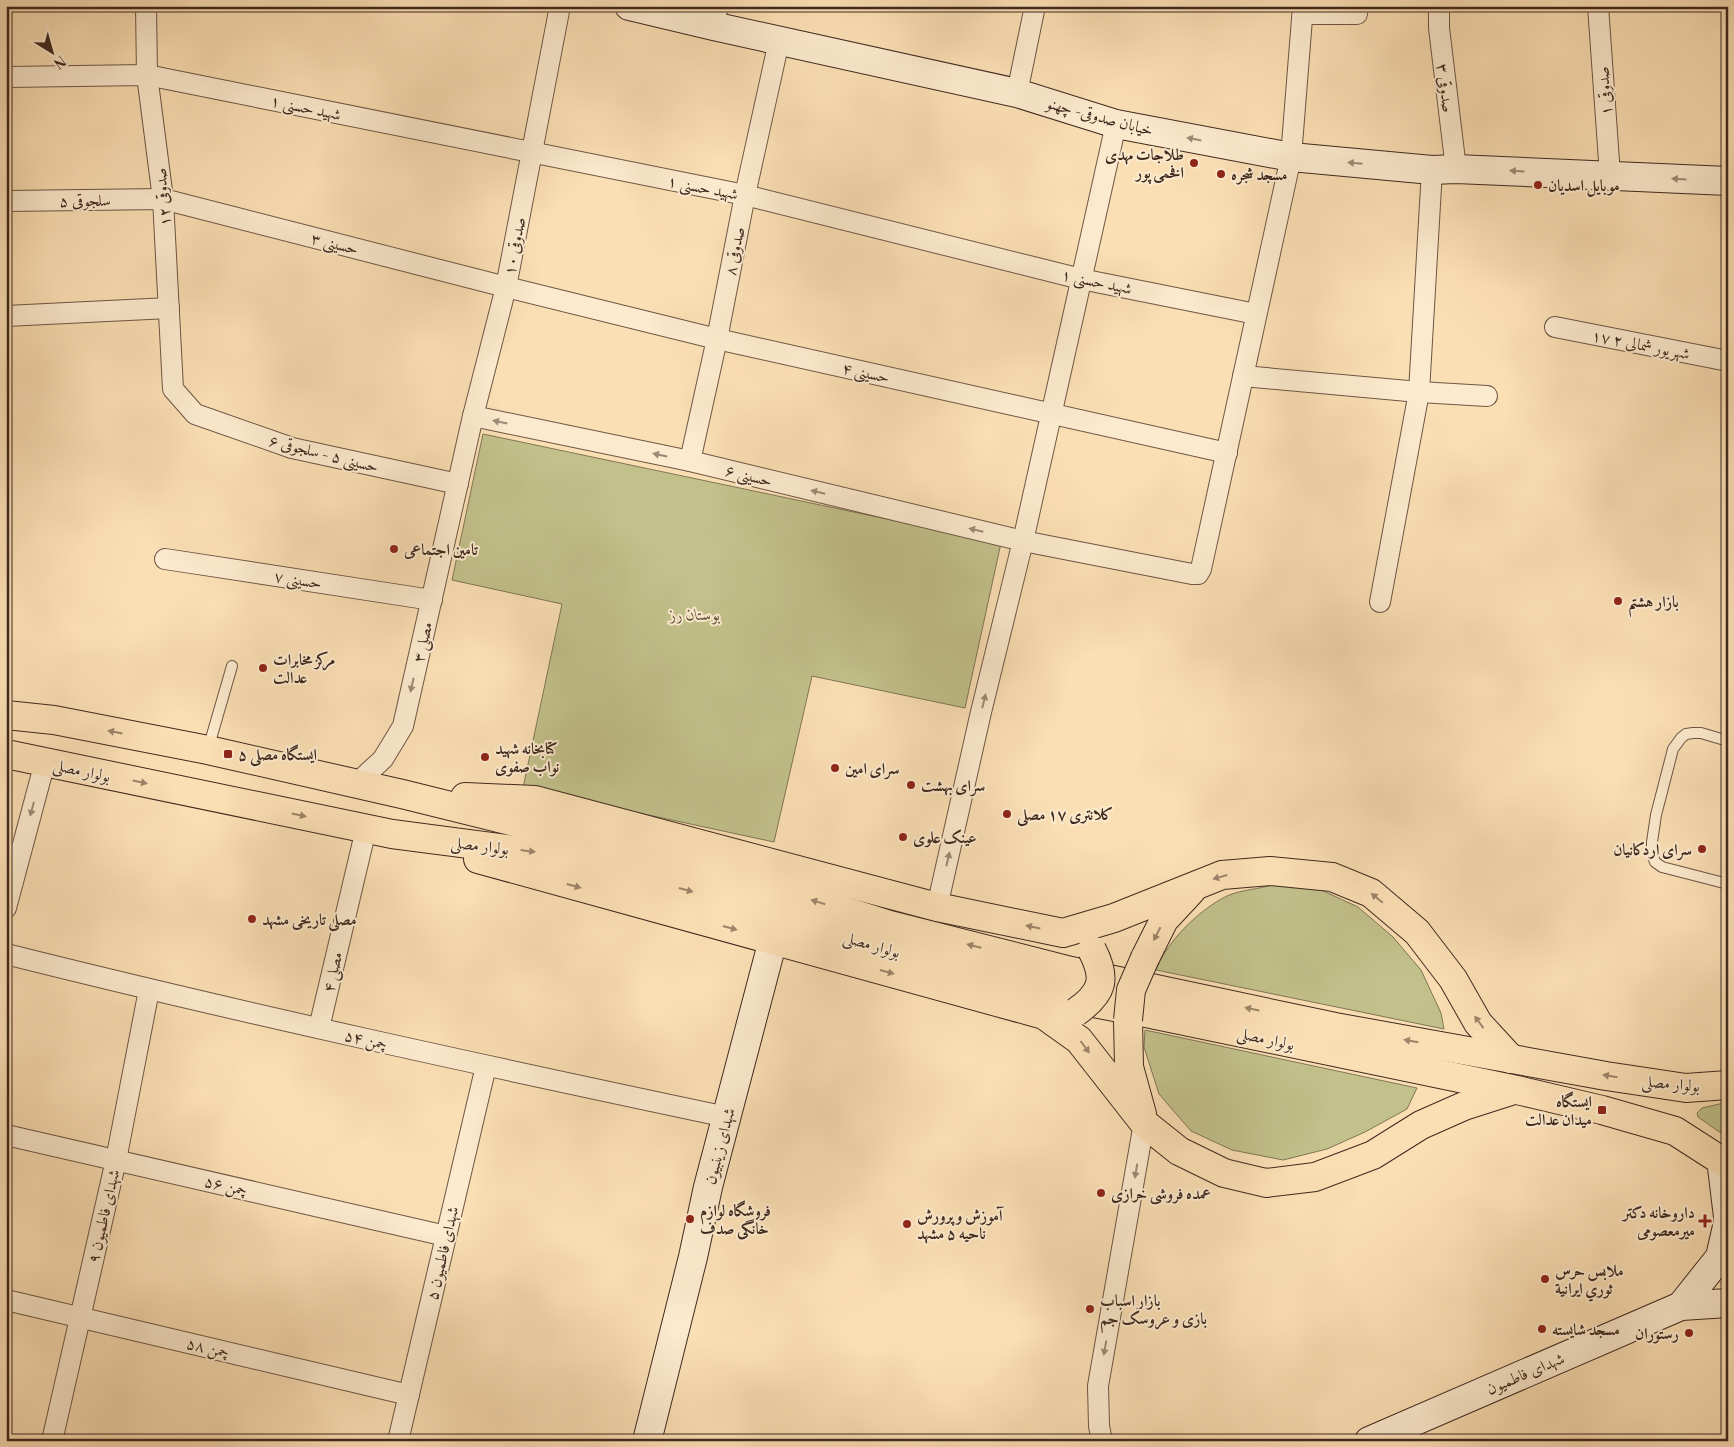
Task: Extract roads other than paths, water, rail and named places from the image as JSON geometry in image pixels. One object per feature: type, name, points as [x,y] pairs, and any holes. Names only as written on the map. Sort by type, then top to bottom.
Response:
[{"type":"main road","name":"بولوار مصلی","points":[[6,715],[54,720],[208,750],[402,794],[737,877],[890,925],[1071,971],[1335,1027],[1511,1059],[1686,1088],[1728,1085]]},
{"type":"main road","points":[[44,762],[54,720]]},
{"type":"main road","name":"بولوار مصلی","points":[[6,754],[392,834],[554,855],[726,901],[882,948],[1062,998],[1146,1013],[1517,1090],[1602,1110],[1674,1131],[1724,1162]]},
{"type":"main road","points":[[402,794],[535,800],[938,907],[1064,933],[1092,950],[1100,966],[1100,985],[1092,1001],[1076,1012],[1044,1015]]},
{"type":"main road","points":[[392,834],[1044,1015],[1079,1040],[1144,1123],[1179,1151],[1224,1173],[1266,1183],[1314,1177],[1373,1155],[1430,1121],[1464,1106],[1517,1090]]},
{"type":"main road","points":[[1064,933],[1114,918],[1222,875],[1270,871],[1332,877],[1372,893],[1417,932],[1453,978],[1478,1022],[1511,1059]]},
{"type":"main road","points":[[1144,1123],[1129,1067],[1128,1020],[1131,990],[1144,958],[1164,920],[1196,886]]},
{"type":"street","name":"صدوقی ۱۲","points":[[146,6],[147,75],[163,198],[173,389]]},
{"type":"street","name":"صدوقی ۱۰","points":[[458,484],[473,416],[506,287],[560,6]]},
{"type":"street","name":"خیابان صدوقی- چهنو","points":[[629,6],[715,16],[779,41],[1017,93],[1116,124],[1291,157],[1444,170],[1728,181]]},
{"type":"street","points":[[1017,93],[1035,6]]},
{"type":"street","points":[[1227,453],[1291,157],[1303,10],[1357,14],[1358,6]]},
{"type":"street","name":"صدوقی ۳","points":[[1380,602],[1420,392],[1444,170],[1439,6]]},
{"type":"street","name":"صدوقی ۱","points":[[1598,6],[1610,176]]},
{"type":"street","name":"صدوقی ۸","points":[[690,461],[779,41]]},
{"type":"street","name":"شهید حسنی ۱","points":[[6,77],[147,75],[532,154],[745,195],[1081,279],[1256,314]]},
{"type":"street","points":[[938,907],[981,712],[1023,541],[1116,124]]},
{"type":"street","name":"سلجوقی ۵","points":[[6,201],[163,198]]},
{"type":"street","name":"حسینی ۳","points":[[163,198],[506,287]]},
{"type":"street","name":"حسینی ۴","points":[[506,287],[717,339],[1052,412],[1227,453]]},
{"type":"street","points":[[6,316],[169,308]]},
{"type":"street","name":"۱۷ شهریور شمالی ۲","points":[[1555,328],[1728,361]]},
{"type":"street","points":[[1243,376],[1420,392],[1488,396]]},
{"type":"street","name":"حسینی ۵ - سلجوقی ۶","points":[[173,389],[195,414],[292,448],[458,484]]},
{"type":"street","name":"حسینی ۶","points":[[473,416],[690,461],[1023,541],[1192,574],[1198,574],[1201,569],[1227,453]]},
{"type":"street","name":"مصلی ۳","points":[[356,784],[383,759],[403,726],[458,484]]},
{"type":"street","name":"حسینی ۷","points":[[165,559],[432,600]]},
{"type":"street","points":[[6,908],[44,762]]},
{"type":"street","name":"مصلی ۴","points":[[319,1028],[366,829]]},
{"type":"street","name":"شهدای زینبیون","points":[[647,1441],[693,1257],[708,1187],[773,940]]},
{"type":"street","name":"چمن ۵۴","points":[[6,954],[149,990],[486,1066],[727,1117]]},
{"type":"street","name":"شهدای فاطمیون ۹","points":[[52,1441],[116,1160],[149,990]]},
{"type":"street","name":"شهدای فاطمیون ۵","points":[[398,1441],[486,1066]]},
{"type":"street","points":[[1102,1441],[1099,1426],[1098,1386],[1144,1123]]},
{"type":"street","name":"چمن ۵۶","points":[[6,1135],[446,1236]]},
{"type":"street","points":[[1724,1162],[1728,1217]]},
{"type":"street","name":"شهدای فاطمیون","points":[[1681,1306],[1720,1257],[1728,1222]]},
{"type":"street","name":"چمن ۵۸","points":[[6,1300],[409,1395]]},
{"type":"street","name":"شهدای فاطمیون","points":[[1369,1441],[1681,1306],[1728,1303]]},
{"type":"lane","points":[[208,750],[232,666]]},
{"type":"lane","points":[[1728,741],[1701,733],[1686,734],[1681,738],[1673,750],[1656,815],[1652,842],[1652,854],[1656,862],[1662,867],[1728,884]]},
{"type":"place","name":"طلاجات مهدی افخمی پور","points":[[1194,163]]},
{"type":"place","name":"مسجد شجره","points":[[1221,174]]},
{"type":"place","name":"موبایل اسدیان","points":[[1538,185]]},
{"type":"place","name":"تامین اجتماعی","points":[[394,549]]},
{"type":"place","name":"بازار هشتم","points":[[1618,601]]},
{"type":"place","name":"مرکز مخابرات عدالت","points":[[263,668]]},
{"type":"place","name":"ایستگاه مصلی ۵","points":[[228,754]]},
{"type":"place","name":"کتابخانه شهید نواب صفوی","points":[[485,757]]},
{"type":"place","name":"سرای امین","points":[[835,768]]},
{"type":"place","name":"سرای بهشت","points":[[911,785]]},
{"type":"place","name":"کلانتری ۱۷ مصلی","points":[[1007,814]]},
{"type":"place","name":"عینک علوی","points":[[903,837]]},
{"type":"place","name":"سرای اردکانیان","points":[[1702,849]]},
{"type":"place","name":"مصلی تاریخی مشهد","points":[[252,919]]},
{"type":"place","name":"ایستگاه میدان عدالت","points":[[1602,1110]]},
{"type":"place","name":"عمده فروشی خرازی","points":[[1101,1193]]},
{"type":"place","name":"فروشگاه لوازم خانگی صدف","points":[[690,1219]]},
{"type":"place","name":"داروخانه دکتر میرمعصومی","points":[[1705,1221]]},
{"type":"place","name":"آموزش و پرورش ناحیه ۵ مشهد","points":[[907,1224]]},
{"type":"place","name":"ملابس حرس ثوري ايرانية","points":[[1545,1279]]},
{"type":"place","name":"بازار اسباب بازی و عروسک جم","points":[[1090,1309]]},
{"type":"place","name":"مسجد شایسته","points":[[1542,1329]]},
{"type":"place","name":"رستوران","points":[[1689,1333]]},
{"type":"park label","name":"بوستان رز","points":[[695,614]]}]
